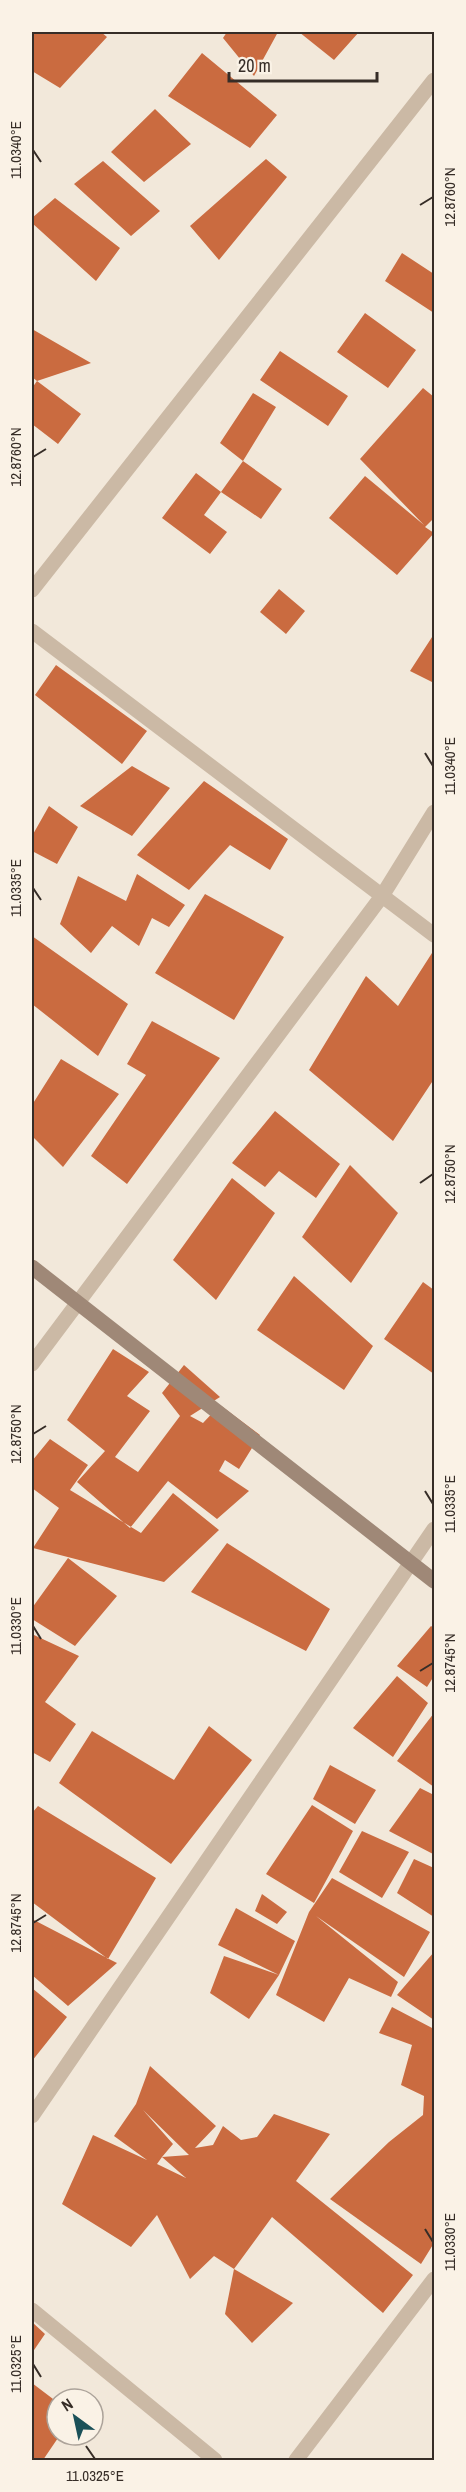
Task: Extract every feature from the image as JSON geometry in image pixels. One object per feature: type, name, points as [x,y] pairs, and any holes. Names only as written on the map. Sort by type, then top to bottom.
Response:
[{"type":"street","points":[[32,590],[435,80]]},
{"type":"street","points":[[32,631],[435,935]]},
{"type":"street","points":[[32,1364],[382,896],[435,812]]},
{"type":"street","points":[[32,1267],[435,1581]]},
{"type":"street","points":[[32,2116],[435,1529]]},
{"type":"street","points":[[296,2460],[435,2279]]},
{"type":"street","points":[[32,2310],[215,2460]]},
{"type":"building","points":[[32,32],[101,32],[107,37],[60,88],[32,71]]},
{"type":"building","points":[[227,32],[278,32],[254,76],[223,38]]},
{"type":"building","points":[[299,32],[359,32],[334,60]]},
{"type":"building","points":[[202,53],[277,115],[250,148],[168,96]]},
{"type":"building","points":[[155,109],[191,144],[144,182],[111,152]]},
{"type":"building","points":[[266,159],[287,177],[219,260],[190,226]]},
{"type":"building","points":[[103,161],[160,211],[131,236],[74,184]]},
{"type":"building","points":[[55,198],[120,248],[96,281],[32,223],[32,218]]},
{"type":"building","points":[[402,253],[434,274],[434,313],[385,281]]},
{"type":"building","points":[[365,313],[416,350],[388,388],[337,352]]},
{"type":"building","points":[[32,329],[91,363],[37,381],[32,377]]},
{"type":"building","points":[[280,351],[348,396],[328,426],[260,380]]},
{"type":"building","points":[[37,381],[81,414],[58,444],[32,424],[32,388]]},
{"type":"building","points":[[423,388],[434,397],[434,518],[425,527],[434,533],[397,575],[329,518],[365,476],[424,525],[360,459]]},
{"type":"building","points":[[253,393],[276,407],[243,461],[220,443]]},
{"type":"building","points":[[243,461],[282,489],[261,519],[221,492]]},
{"type":"building","points":[[196,473],[221,492],[204,515],[227,532],[210,554],[162,518]]},
{"type":"building","points":[[279,589],[305,611],[286,634],[260,612]]},
{"type":"building","points":[[434,634],[434,683],[410,671]]},
{"type":"building","points":[[56,665],[147,731],[122,764],[35,695]]},
{"type":"building","points":[[132,766],[170,788],[132,836],[80,806]]},
{"type":"building","points":[[204,781],[288,839],[270,870],[230,845],[189,890],[137,855]]},
{"type":"building","points":[[49,806],[78,827],[57,864],[32,851],[32,836]]},
{"type":"building","points":[[137,874],[185,905],[169,927],[152,918],[139,946],[112,926],[91,953],[60,924],[78,876],[126,901]]},
{"type":"building","points":[[205,894],[284,937],[234,1020],[155,973]]},
{"type":"building","points":[[32,936],[128,1004],[98,1056],[32,1004]]},
{"type":"building","points":[[432,953],[434,955],[434,1079],[393,1141],[309,1070],[366,976],[398,1006]]},
{"type":"building","points":[[152,1021],[220,1058],[127,1184],[91,1156],[146,1075],[127,1064]]},
{"type":"building","points":[[61,1059],[119,1094],[63,1167],[32,1136],[32,1105]]},
{"type":"building","points":[[275,1111],[340,1164],[316,1198],[279,1171],[265,1187],[232,1163]]},
{"type":"building","points":[[350,1165],[398,1213],[351,1283],[302,1237]]},
{"type":"building","points":[[232,1178],[275,1213],[216,1300],[173,1260]]},
{"type":"building","points":[[294,1276],[373,1346],[344,1390],[257,1330]]},
{"type":"building","points":[[423,1282],[434,1290],[434,1374],[384,1339]]},
{"type":"building","points":[[113,1349],[149,1372],[127,1396],[150,1411],[115,1457],[138,1472],[180,1416],[162,1393],[184,1365],[220,1397],[190,1416],[203,1423],[220,1405],[260,1435],[239,1469],[225,1460],[219,1471],[249,1491],[217,1519],[168,1481],[130,1528],[77,1482],[105,1451],[67,1420]]},
{"type":"building","points":[[50,1439],[88,1465],[70,1490],[141,1533],[173,1493],[219,1530],[164,1582],[33,1548],[59,1508],[32,1488],[32,1461]]},
{"type":"building","points":[[227,1543],[330,1609],[306,1651],[191,1592]]},
{"type":"building","points":[[68,1558],[117,1596],[75,1646],[32,1619],[32,1608]]},
{"type":"building","points":[[431,1626],[434,1628],[434,1676],[427,1687],[397,1666]]},
{"type":"building","points":[[34,1635],[79,1656],[45,1702],[76,1724],[50,1762],[32,1752],[32,1639]]},
{"type":"building","points":[[397,1676],[428,1703],[393,1757],[353,1728]]},
{"type":"building","points":[[434,1713],[434,1787],[397,1761]]},
{"type":"building","points":[[209,1726],[252,1760],[171,1864],[59,1783],[92,1731],[174,1780]]},
{"type":"building","points":[[330,1765],[376,1790],[355,1824],[313,1799]]},
{"type":"building","points":[[420,1788],[434,1795],[433,1854],[389,1831]]},
{"type":"building","points":[[312,1805],[353,1831],[314,1903],[266,1874]]},
{"type":"building","points":[[38,1806],[156,1878],[108,1959],[32,1902],[32,1813]]},
{"type":"building","points":[[362,1831],[409,1852],[382,1898],[339,1872]]},
{"type":"building","points":[[414,1859],[434,1868],[434,1917],[397,1893]]},
{"type":"building","points":[[332,1878],[430,1932],[404,1977],[316,1916],[398,1982],[391,1997],[349,1978],[324,2022],[276,1995],[309,1912]]},
{"type":"building","points":[[262,1894],[287,1912],[277,1924],[255,1911]]},
{"type":"building","points":[[236,1908],[295,1941],[279,1975],[218,1945]]},
{"type":"building","points":[[32,1919],[117,1963],[68,2006],[32,1975]]},
{"type":"building","points":[[434,1952],[434,2020],[397,1995]]},
{"type":"building","points":[[224,1956],[279,1975],[249,2019],[210,1993]]},
{"type":"building","points":[[32,1988],[67,2017],[32,2061]]},
{"type":"building","points":[[392,2007],[434,2029],[434,2243],[421,2264],[330,2199],[389,2142],[423,2115],[424,2096],[401,2085],[412,2045],[379,2033]]},
{"type":"building","points":[[150,2066],[216,2126],[195,2148],[213,2145],[223,2126],[241,2140],[257,2137],[274,2114],[330,2134],[296,2181],[413,2275],[383,2313],[272,2217],[234,2269],[214,2256],[190,2279],[157,2215],[131,2247],[62,2204],[93,2135],[147,2160],[114,2136],[136,2104]],"holes":[[[143,2110],[189,2155],[162,2157],[173,2144]],[[162,2157],[186,2178],[157,2164]]]},
{"type":"building","points":[[234,2269],[293,2303],[252,2343],[225,2314]]},
{"type":"building","points":[[32,2322],[45,2334],[32,2353]]},
{"type":"building","points":[[32,2383],[45,2393],[45,2447],[52,2447],[43,2460],[35,2460],[32,2456]]}]
